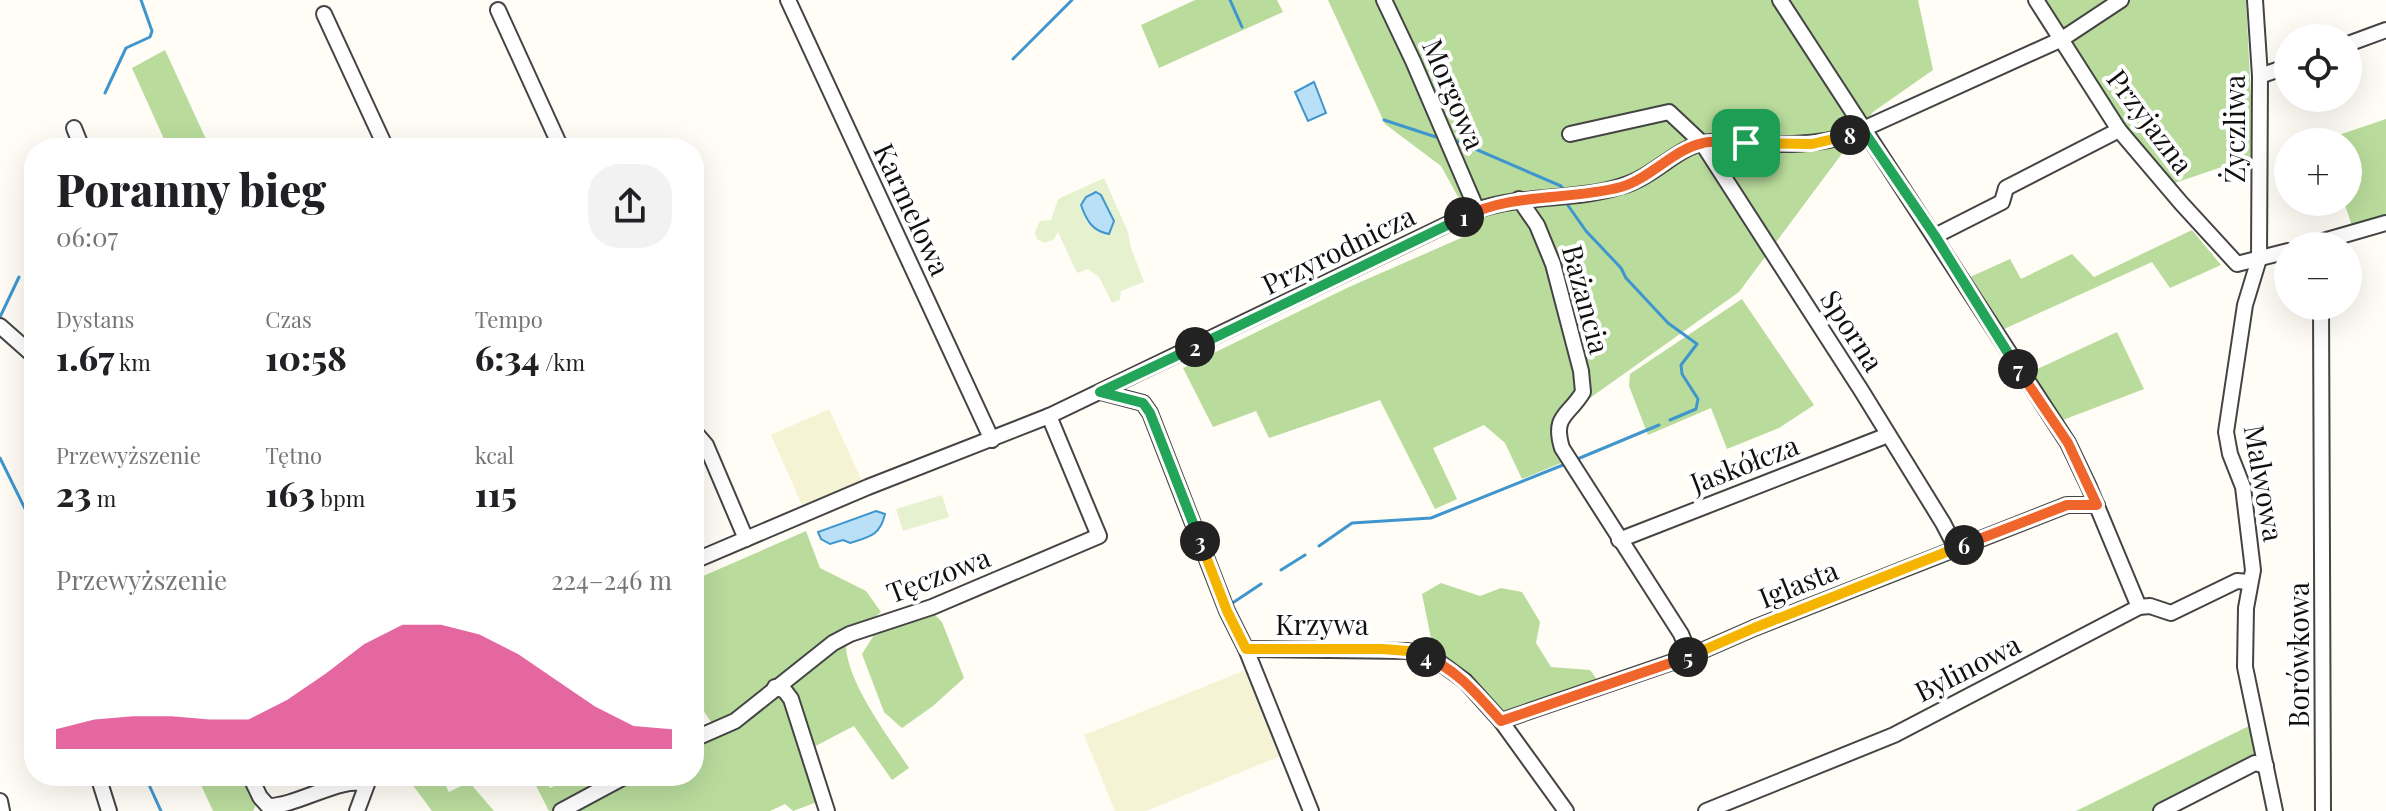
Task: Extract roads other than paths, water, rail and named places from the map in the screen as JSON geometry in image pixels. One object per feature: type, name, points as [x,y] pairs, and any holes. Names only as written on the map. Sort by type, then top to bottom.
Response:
[{"type":"street","name":"Karmelowa","points":[[788,0],[992,440]]},
{"type":"street","name":"Morgowa","points":[[1384,0],[1477,210]]},
{"type":"street","points":[[1780,0],[2068,443],[2139,607],[2150,606],[2171,613],[2237,581],[2249,582]]},
{"type":"street","name":"Przyjazna","points":[[2036,0],[2119,130],[2181,203],[2237,264],[2259,259]]},
{"type":"street","name":"Przyrodnicza","points":[[704,557],[868,487],[1049,416],[1477,210],[1519,199],[1596,192],[1623,186],[1651,174],[1681,152],[1702,143],[1812,144],[1863,130],[2062,39],[2121,0]]},
{"type":"street","name":"Życzliwa","points":[[2255,0],[2260,76],[2259,259]]},
{"type":"street","points":[[498,10],[556,138]]},
{"type":"street","points":[[324,14],[381,138]]},
{"type":"street","points":[[2362,39],[2386,30]]},
{"type":"street","points":[[2260,76],[2274,71]]},
{"type":"street","name":"Sporna","points":[[1570,134],[1669,112],[1702,143],[1888,435],[1956,548]]},
{"type":"street","points":[[74,128],[78,138]]},
{"type":"street","points":[[1935,236],[2002,202],[2006,188],[2119,130]]},
{"type":"street","name":"Bażancia","points":[[1519,199],[1537,225],[1549,252],[1581,371],[1583,392],[1577,403],[1564,413],[1558,435],[1562,448],[1619,540]]},
{"type":"street","points":[[2358,232],[2386,223]]},
{"type":"street","points":[[2259,259],[2274,255]]},
{"type":"street","name":"Malwowa","points":[[2259,259],[2245,305],[2226,432],[2230,454],[2243,487],[2253,570],[2249,582],[2245,667],[2275,811]]},
{"type":"street","name":"Borówkowa","points":[[2321,320],[2323,811]]},
{"type":"street","points":[[0,326],[24,347]]},
{"type":"street","points":[[1100,392],[1143,403],[1150,413],[1227,611],[1246,649],[1311,811]]},
{"type":"street","name":"Tęczowa","points":[[704,735],[735,721],[833,643],[850,634],[932,607],[1099,536],[1049,416]]},
{"type":"street","name":"Jaskółcza","points":[[1619,540],[1888,435]]},
{"type":"street","points":[[704,443],[746,539]]},
{"type":"street","name":"Iglasta","points":[[1501,721],[1690,656],[2067,505],[2089,487]]},
{"type":"street","name":"Iglasta","points":[[2067,505],[2097,505]]},
{"type":"street","points":[[1619,540],[1681,634],[1690,656]]},
{"type":"street","name":"Bylinowa","points":[[1706,811],[1894,735],[2139,607]]},
{"type":"street","name":"Krzywa","points":[[1246,649],[1382,649],[1420,654],[1439,662],[1465,681],[1501,721],[1566,811]]},
{"type":"street","points":[[775,687],[785,691],[791,699],[827,811]]},
{"type":"street","points":[[2161,811],[2255,763],[2266,766]]},
{"type":"street","points":[[101,786],[109,811]]},
{"type":"street","points":[[255,786],[268,806],[279,806],[339,786]]},
{"type":"street","points":[[357,811],[366,786]]},
{"type":"street","points":[[561,811],[607,786]]},
{"type":"street","points":[[0,801],[2,811]]},
{"type":"water","points":[[1314,82],[1326,113],[1308,121],[1295,92]]},
{"type":"water","points":[[1096,192],[1101,195],[1114,221],[1109,234],[1091,225],[1081,205],[1086,197]]},
{"type":"water","points":[[876,511],[885,514],[883,521],[877,531],[868,537],[850,543],[843,540],[830,544],[821,539],[818,532]]},
{"type":"waterway","points":[[105,93],[126,48],[150,37],[152,31],[141,0]]},
{"type":"waterway","points":[[1013,59],[1072,0]]},
{"type":"waterway","points":[[1230,0],[1242,27]]},
{"type":"waterway","points":[[1384,120],[1436,137]]},
{"type":"waterway","points":[[1452,139],[1564,190]]},
{"type":"waterway","points":[[1567,204],[1626,278],[1668,323],[1697,344],[1681,365],[1682,374],[1698,399],[1696,409],[1670,420]]},
{"type":"waterway","points":[[0,317],[19,277]]},
{"type":"waterway","points":[[1575,460],[1659,425]]},
{"type":"waterway","points":[[0,458],[24,507]]},
{"type":"waterway","points":[[1319,546],[1352,523],[1431,518],[1563,465]]},
{"type":"waterway","points":[[1281,570],[1305,555]]},
{"type":"waterway","points":[[1231,604],[1261,584]]},
{"type":"waterway","points":[[150,786],[161,811]]}]
